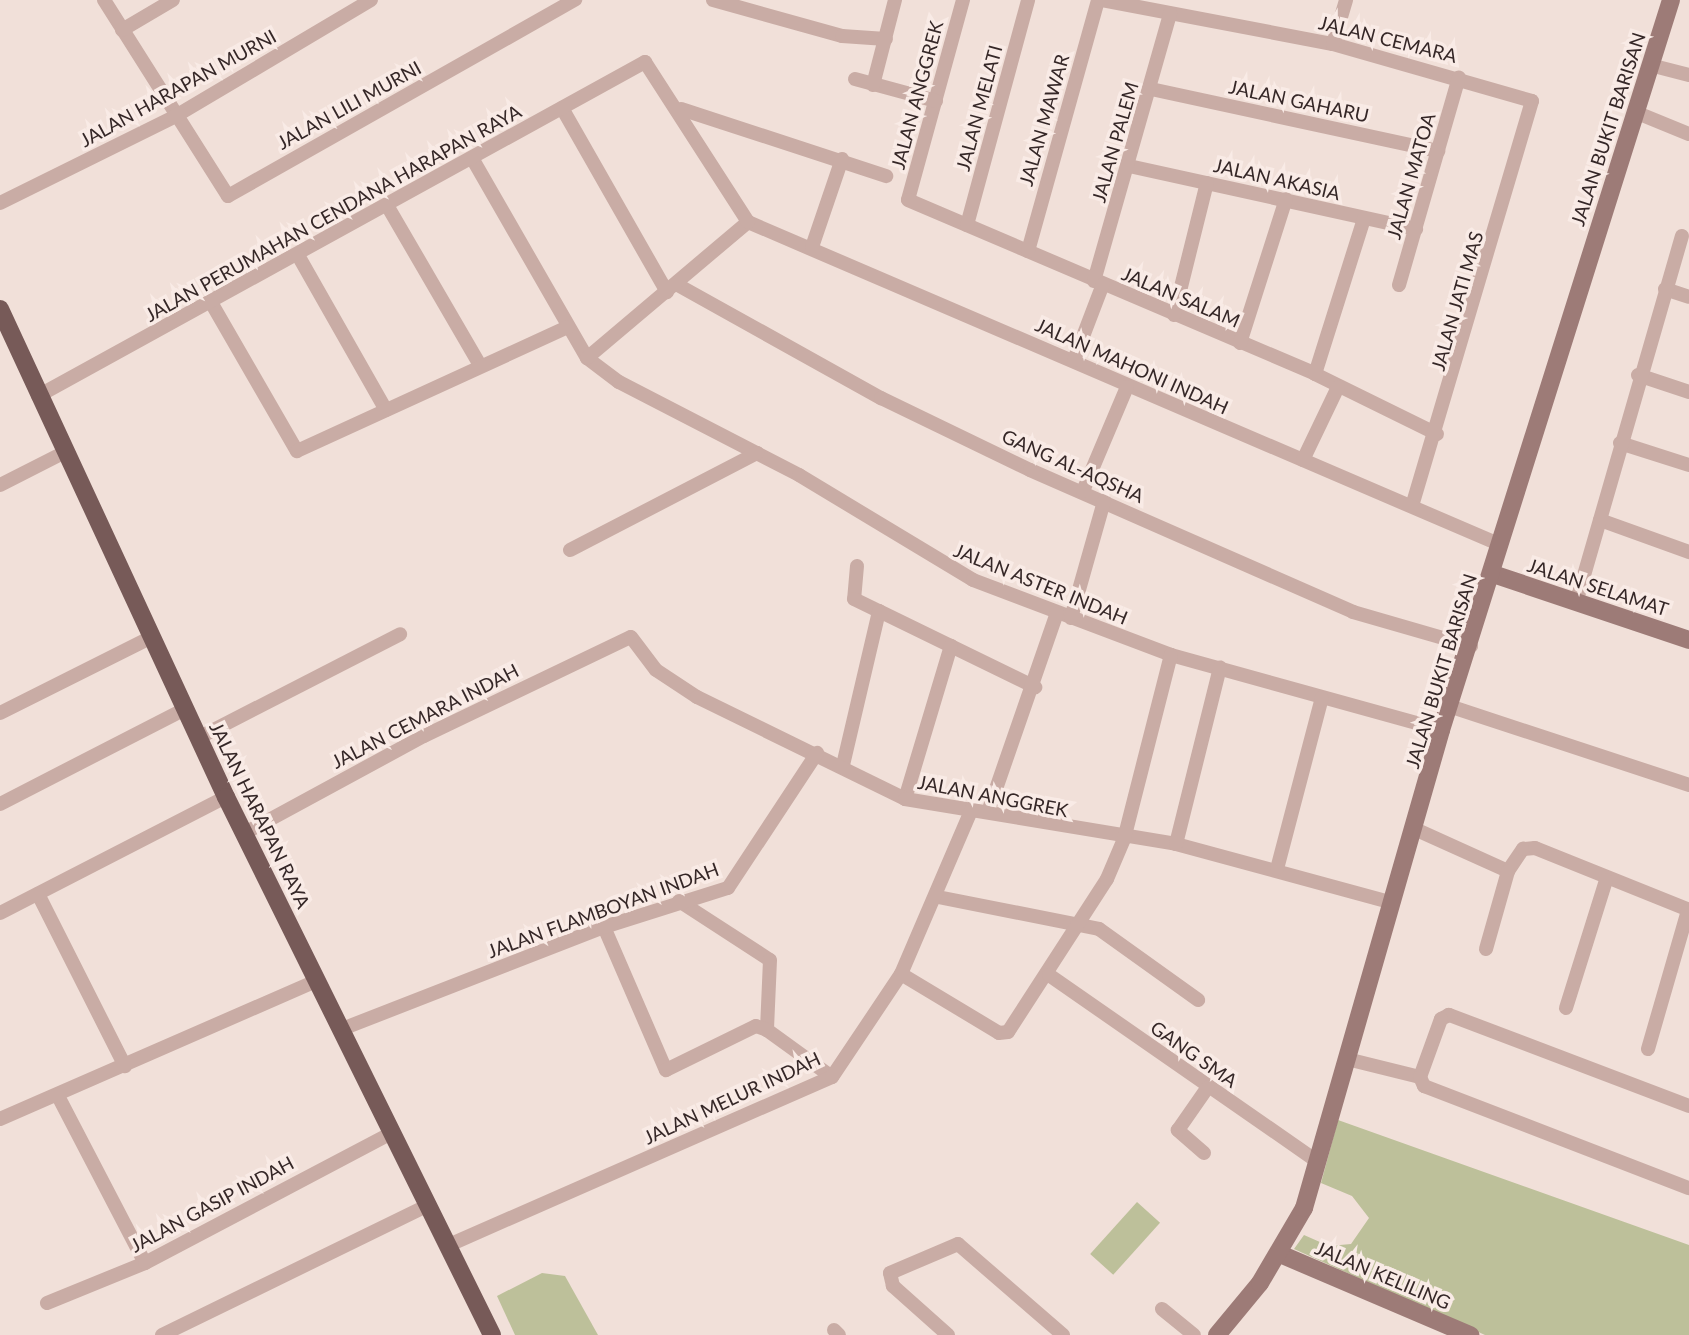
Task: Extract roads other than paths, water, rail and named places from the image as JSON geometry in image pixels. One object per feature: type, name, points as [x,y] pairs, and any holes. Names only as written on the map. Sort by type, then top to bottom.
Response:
[{"type":"main road","name":"JALAN BUKIT BARISAN","points":[[1217,1335],[1280,1254],[1318,1162],[1393,903],[1417,830],[1448,706],[1471,646],[1671,0]]},
{"type":"main road","name":"JALAN HARAPAN RAYA","points":[[0,309],[63,453],[200,737],[226,797],[492,1335]]},
{"type":"main road","name":"JALAN SELAMAT","points":[[1493,574],[1689,640]]},
{"type":"main road","name":"JALAN KELILING","points":[[1280,1254],[1470,1335]]},
{"type":"street","points":[[104,0],[174,117]]},
{"type":"street","points":[[122,30],[173,0]]},
{"type":"street","name":"JALAN HARAPAN MURNI","points":[[0,203],[174,117],[372,0]]},
{"type":"street","name":"JALAN LILI MURNI","points":[[174,117],[228,196],[575,0]]},
{"type":"street","points":[[713,0],[842,36],[886,39]]},
{"type":"street","points":[[873,85],[895,0]]},
{"type":"street","name":"JALAN ANGGREK","points":[[908,200],[963,0]]},
{"type":"street","name":"JALAN MELATI","points":[[967,225],[1028,0]]},
{"type":"street","name":"JALAN CEMARA","points":[[1100,0],[1333,44],[1530,98],[1534,106]]},
{"type":"street","name":"JALAN MAWAR","points":[[1028,251],[1100,0]]},
{"type":"street","points":[[1333,44],[1346,0]]},
{"type":"street","name":"JALAN PALEM","points":[[1074,360],[1099,283],[1170,14]]},
{"type":"street","name":"JALAN PERUMAHAN CENDANA HARAPAN RAYA","points":[[38,396],[299,257],[645,61],[681,109]]},
{"type":"street","points":[[1650,65],[1689,75]]},
{"type":"street","name":"JALAN MATOA","points":[[1399,285],[1459,77]]},
{"type":"street","points":[[855,79],[936,101]]},
{"type":"street","name":"JALAN GAHARU","points":[[1151,89],[1438,151]]},
{"type":"street","name":"JALAN JATI MAS","points":[[1412,506],[1437,434],[1534,106]]},
{"type":"street","points":[[562,108],[672,288]]},
{"type":"street","points":[[681,109],[842,159],[886,176]]},
{"type":"street","points":[[472,158],[587,358],[748,222],[681,109]]},
{"type":"street","points":[[1635,112],[1689,134]]},
{"type":"street","points":[[812,247],[842,159]]},
{"type":"street","name":"JALAN AKASIA","points":[[1129,166],[1416,229]]},
{"type":"street","points":[[1174,315],[1208,183]]},
{"type":"street","points":[[1240,343],[1286,199]]},
{"type":"street","name":"JALAN SALAM","points":[[908,200],[1315,374],[1437,434]]},
{"type":"street","points":[[388,207],[480,365]]},
{"type":"street","points":[[1315,374],[1364,219]]},
{"type":"street","name":"JALAN MAHONI INDAH","points":[[748,222],[812,247],[1074,360],[1127,387],[1501,545]]},
{"type":"street","points":[[1576,603],[1638,375],[1682,236]]},
{"type":"street","points":[[299,257],[386,410]]},
{"type":"street","name":"GANG AL-AQSHA","points":[[672,288],[881,398],[1104,501],[1353,612],[1471,646]]},
{"type":"street","points":[[1665,289],[1689,297]]},
{"type":"street","points":[[212,304],[298,451],[480,365],[568,327]]},
{"type":"street","name":"JALAN ASTER INDAH","points":[[587,358],[619,382],[757,453],[950,570],[1171,655],[1441,730]]},
{"type":"street","points":[[1638,375],[1689,392]]},
{"type":"street","points":[[1083,491],[1127,387]]},
{"type":"street","points":[[1303,460],[1338,387]]},
{"type":"street","points":[[1620,443],[1689,465]]},
{"type":"street","points":[[0,485],[63,453]]},
{"type":"street","points":[[570,550],[757,453]]},
{"type":"street","points":[[988,812],[1064,615],[1104,501]]},
{"type":"street","points":[[1600,520],[1689,552]]},
{"type":"street","points":[[857,566],[854,599],[1035,687]]},
{"type":"street","points":[[843,765],[879,611]]},
{"type":"street","points":[[200,737],[400,634]]},
{"type":"street","points":[[0,713],[152,637]]},
{"type":"street","name":"JALAN ANGGREK","points":[[625,637],[636,640],[662,675],[697,697],[843,765],[905,799],[972,808],[1124,839],[1175,844],[1277,869],[1393,903]]},
{"type":"street","name":"JALAN CEMARA INDAH","points":[[245,833],[625,637]]},
{"type":"street","points":[[905,799],[951,646]]},
{"type":"street","points":[[901,974],[1001,1034],[1049,975],[1080,929],[1124,839],[1171,655]]},
{"type":"street","points":[[1175,844],[1220,667]]},
{"type":"street","points":[[1277,869],[1322,698]]},
{"type":"street","points":[[1448,706],[1689,785]]},
{"type":"street","points":[[0,804],[185,709]]},
{"type":"street","name":"JALAN FLAMBOYAN INDAH","points":[[342,1029],[604,927],[679,901],[728,888],[817,753]]},
{"type":"street","points":[[0,913],[226,797]]},
{"type":"street","name":"JALAN MELUR INDAH","points":[[449,1245],[832,1077],[901,974],[938,897],[972,808]]},
{"type":"street","points":[[1417,830],[1508,871]]},
{"type":"street","points":[[1486,949],[1508,871],[1523,849],[1535,848],[1606,880],[1689,910],[1648,1049]]},
{"type":"street","points":[[1566,1007],[1606,880]]},
{"type":"street","points":[[38,894],[125,1066]]},
{"type":"street","points":[[938,897],[1080,929],[1099,929],[1198,1000]]},
{"type":"street","points":[[679,901],[770,960],[767,1030]]},
{"type":"street","points":[[604,927],[666,1070],[718,1050],[756,1026],[767,1030],[832,1077]]},
{"type":"street","name":"GANG SMA","points":[[1049,975],[1318,1162]]},
{"type":"street","points":[[0,1119],[58,1096],[318,980]]},
{"type":"street","points":[[1689,1106],[1449,1015],[1441,1018],[1420,1077],[1424,1087],[1689,1188]]},
{"type":"street","points":[[1347,1059],[1420,1077]]},
{"type":"street","points":[[1204,1153],[1178,1130],[1208,1087]]},
{"type":"street","points":[[58,1096],[145,1263]]},
{"type":"street","name":"JALAN GASIP INDAH","points":[[47,1303],[145,1263],[393,1132]]},
{"type":"street","points":[[162,1335],[429,1205]]},
{"type":"street","points":[[948,1335],[893,1286],[890,1273],[958,1244],[1063,1335]]},
{"type":"street","points":[[1162,1309],[1194,1335]]}]
